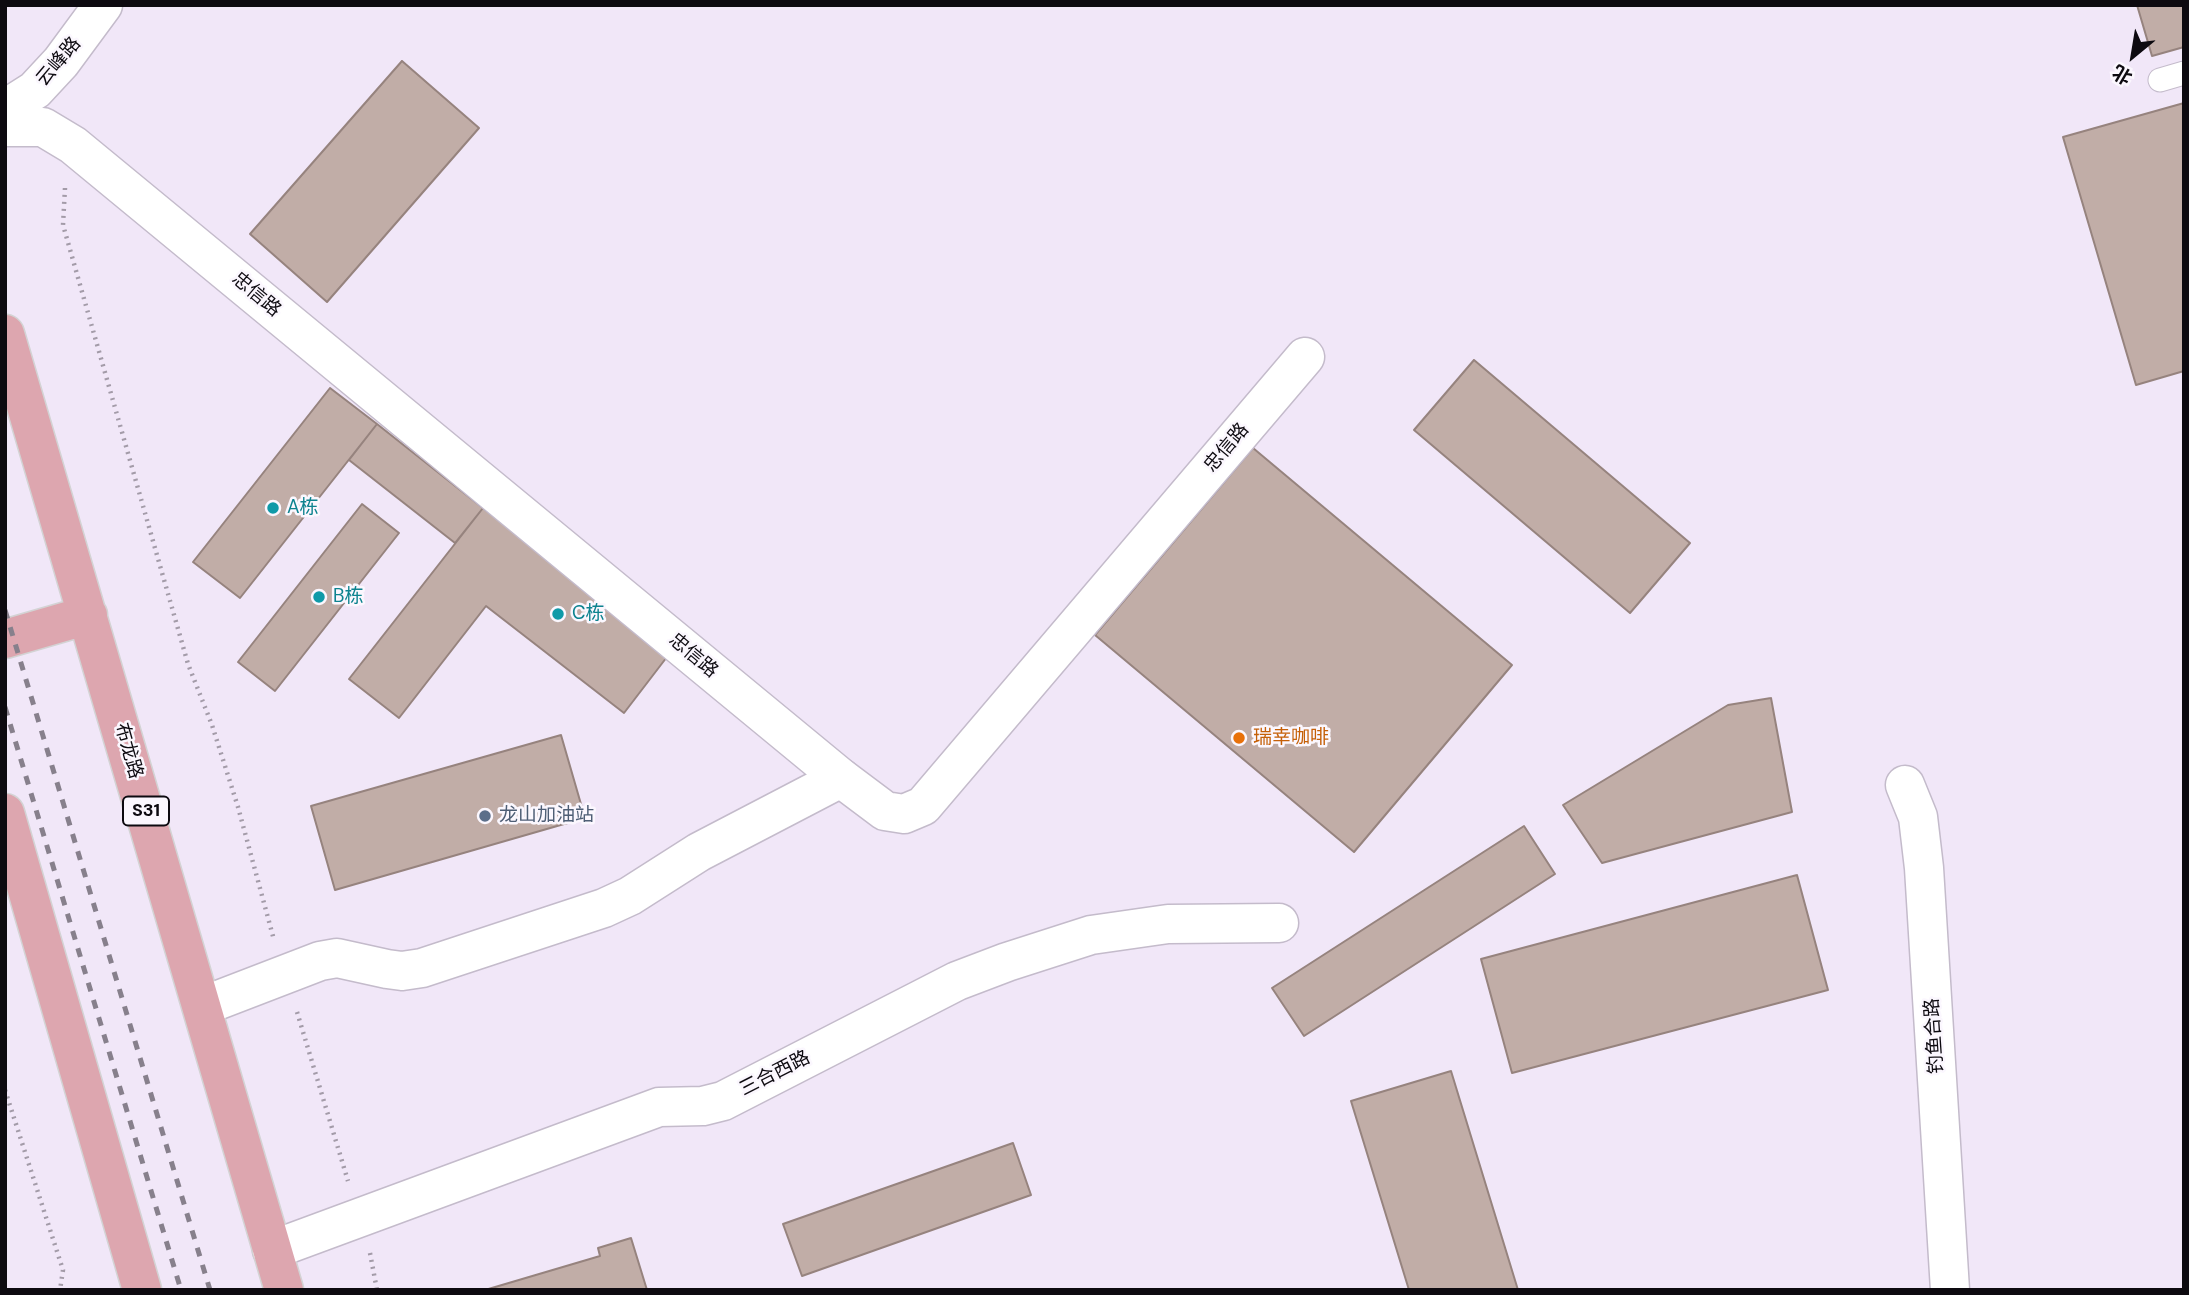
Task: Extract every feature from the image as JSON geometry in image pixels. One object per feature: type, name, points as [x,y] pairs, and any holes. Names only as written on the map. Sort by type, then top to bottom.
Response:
[{"type":"main road","name":"布龙路","points":[[5,334],[284,1290]]},
{"type":"main road","points":[[5,639],[88,615]]},
{"type":"main road","points":[[7,827],[142,1290]]},
{"type":"street","name":"云峰路","points":[[5,109],[35,90],[61,62],[103,5]]},
{"type":"street","name":"忠信路","points":[[5,127],[43,127],[73,145],[841,778],[885,811],[904,814],[923,806],[1305,356]]},
{"type":"street","points":[[203,1006],[320,961],[337,958],[402,971],[422,968],[604,908],[630,896],[699,852],[841,778]]},
{"type":"street","name":"钓鱼合路","points":[[1905,785],[1918,817],[1924,868],[1951,1290]]},
{"type":"street","name":"三合西路","points":[[272,1250],[659,1107],[702,1106],[723,1101],[957,981],[1007,962],[1091,935],[1168,923],[1279,923]]},
{"type":"lane","points":[[2160,80],[2184,73]]},
{"type":"path","points":[[65,186],[63,225],[188,664],[212,725],[238,807],[277,948]]},
{"type":"path","points":[[296,1008],[351,1189]]},
{"type":"path","points":[[5,1090],[63,1270],[60,1290]]},
{"type":"path","points":[[374,1278],[377,1290]]},
{"type":"building","points":[[2137,5],[2184,5],[2184,47],[2152,56]]},
{"type":"building","points":[[402,61],[479,128],[327,302],[250,234]]},
{"type":"building","points":[[2184,103],[2184,371],[2136,385],[2063,137]]},
{"type":"building","points":[[1474,360],[1690,543],[1630,613],[1414,430]]},
{"type":"building","name":"A栋","points":[[330,388],[377,424],[240,598],[193,562]]},
{"type":"building","points":[[377,424],[483,508],[455,543],[349,460]]},
{"type":"building","points":[[1253,448],[1512,665],[1354,852],[1095,635]]},
{"type":"building","name":"B栋","points":[[362,504],[399,533],[275,691],[238,662]]},
{"type":"building","name":"C栋","points":[[483,508],[670,653],[624,713],[486,606],[399,718],[349,679]]},
{"type":"building","points":[[1771,698],[1792,812],[1602,863],[1563,805],[1728,705]]},
{"type":"building","points":[[561,735],[585,818],[335,890],[311,806]]},
{"type":"building","points":[[1524,826],[1555,874],[1304,1036],[1272,988]]},
{"type":"building","points":[[1797,875],[1828,990],[1512,1073],[1481,959]]},
{"type":"building","points":[[1451,1071],[1518,1290],[1409,1290],[1351,1101]]},
{"type":"building","points":[[1013,1143],[1031,1195],[802,1276],[783,1224]]},
{"type":"building","points":[[631,1238],[647,1290],[485,1290],[600,1256],[598,1248]]},
{"type":"railway","points":[[5,610],[210,1290]]},
{"type":"railway","points":[[5,707],[181,1290]]},
{"type":"place","name":"A栋","points":[[273,508]]},
{"type":"place","name":"B栋","points":[[319,597]]},
{"type":"place","name":"C栋","points":[[558,614]]},
{"type":"place","name":"瑞幸咖啡","points":[[1239,738]]},
{"type":"place","name":"龙山加油站","points":[[485,816]]}]
